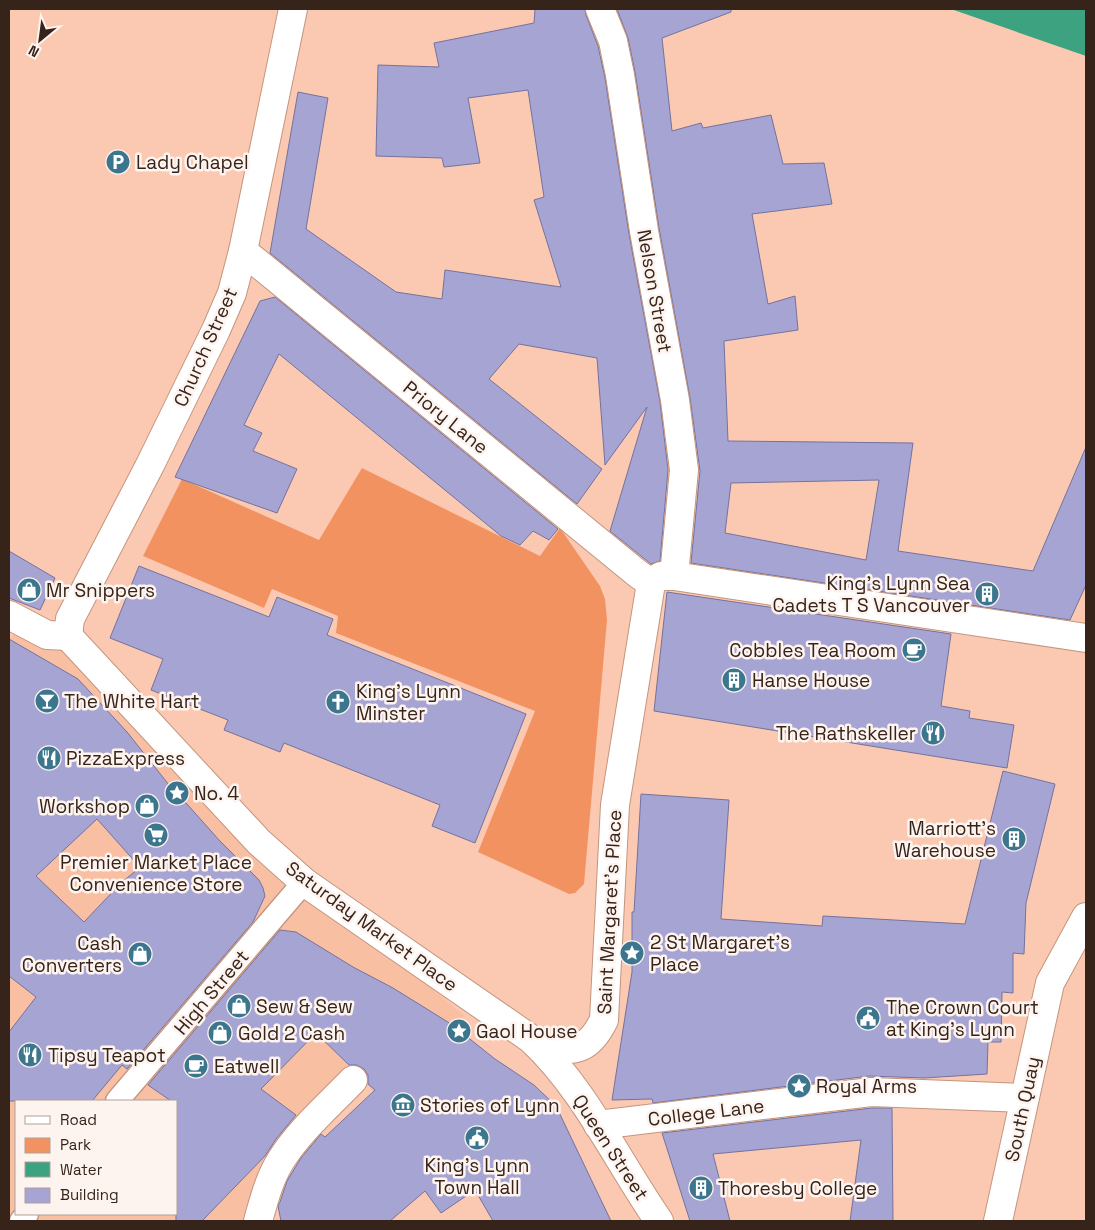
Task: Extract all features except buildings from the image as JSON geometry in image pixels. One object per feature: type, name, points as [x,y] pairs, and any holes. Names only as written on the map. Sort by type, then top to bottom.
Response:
[{"type":"street","name":"Church Street","points":[[68,636],[70,618],[150,465],[232,293],[243,251],[293,9]]},
{"type":"street","name":"Nelson Street","points":[[600,9],[613,41],[620,75],[644,231],[675,400],[684,470],[662,579]]},
{"type":"street","name":"Priory Lane","points":[[243,251],[638,574],[662,579]]},
{"type":"street","points":[[662,579],[1086,638]]},
{"type":"street","name":"Saint Margaret's Place","points":[[543,1049],[565,1050],[587,1044],[595,1036],[604,1020],[615,805],[662,579]]},
{"type":"street","points":[[9,615],[47,636],[68,636]]},
{"type":"street","name":"Saturday Market Place","points":[[68,636],[259,842],[304,882],[543,1049]]},
{"type":"street","name":"High Street","points":[[118,1100],[304,882]]},
{"type":"street","name":"South Quay","points":[[998,1221],[1050,983],[1086,917]]},
{"type":"street","name":"Queen Street","points":[[543,1049],[582,1099],[659,1221]]},
{"type":"street","points":[[258,1221],[266,1191],[281,1160],[302,1132],[353,1080]]},
{"type":"street","name":"College Lane","points":[[598,1125],[870,1092],[1024,1098]]},
{"type":"shaded area","points":[[25,617],[66,641],[211,807],[465,1016],[448,1022],[373,1092],[350,1065],[267,1165],[252,1221],[9,1221],[9,641]]},
{"type":"green space","points":[[362,468],[540,556],[560,528],[600,586],[605,599],[607,620],[584,884],[575,893],[569,894],[478,852],[535,711],[336,633],[338,616],[272,589],[264,608],[143,556],[182,479],[319,540]]},
{"type":"water","points":[[951,9],[1086,9],[1086,56]]},
{"type":"place","name":"Lady Chapel","points":[[118,162]]},
{"type":"place","name":"Mr Snippers","points":[[29,590]]},
{"type":"place","name":"King's Lynn Sea Cadets T S Vancouver","points":[[987,594]]},
{"type":"place","name":"Cobbles Tea Room","points":[[914,650]]},
{"type":"place","name":"Hanse House","points":[[734,680]]},
{"type":"place","name":"The White Hart","points":[[47,701]]},
{"type":"place","name":"King's Lynn Minster","points":[[338,702]]},
{"type":"place","name":"The Rathskeller","points":[[933,733]]},
{"type":"place","name":"PizzaExpress","points":[[49,758]]},
{"type":"place","name":"No. 4","points":[[177,793]]},
{"type":"place","name":"Workshop","points":[[147,806]]},
{"type":"place","name":"Premier Market Place Convenience Store","points":[[156,835]]},
{"type":"place","name":"Marriott's Warehouse","points":[[1014,839]]},
{"type":"place","name":"2 St Margaret's Place","points":[[632,953]]},
{"type":"place","name":"Cash Converters","points":[[140,954]]},
{"type":"place","name":"Sew & Sew","points":[[239,1006]]},
{"type":"place","name":"The Crown Court at King's Lynn","points":[[868,1018]]},
{"type":"place","name":"Gaol House","points":[[459,1031]]},
{"type":"place","name":"Gold 2 Cash","points":[[220,1033]]},
{"type":"place","name":"Tipsy Teapot","points":[[30,1055]]},
{"type":"place","name":"Eatwell","points":[[196,1066]]},
{"type":"place","name":"Royal Arms","points":[[799,1086]]},
{"type":"place","name":"Stories of Lynn","points":[[403,1105]]},
{"type":"place","name":"King's Lynn Town Hall","points":[[477,1138]]},
{"type":"place","name":"Thoresby College","points":[[701,1188]]}]
